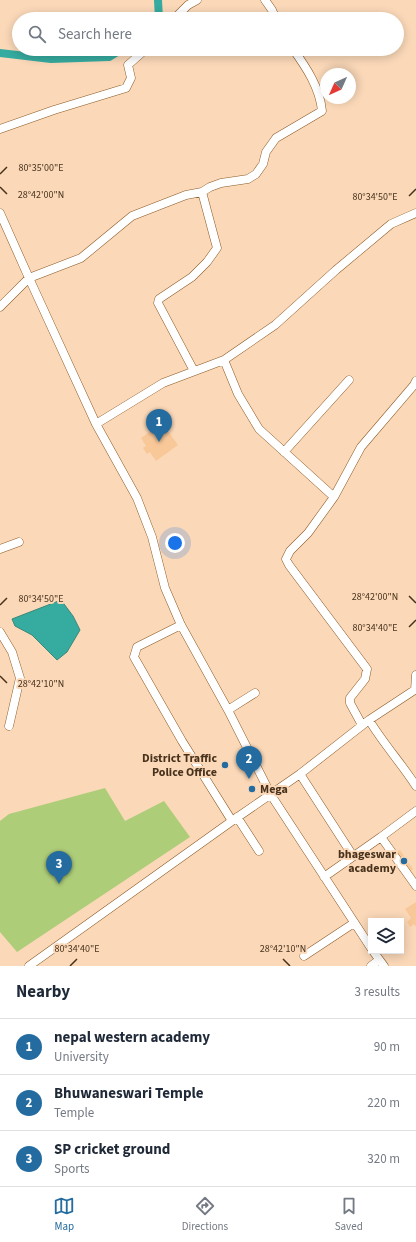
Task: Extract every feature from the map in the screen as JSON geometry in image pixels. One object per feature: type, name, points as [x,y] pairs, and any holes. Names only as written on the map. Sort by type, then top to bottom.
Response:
[{"type":"street","points":[[182,12],[196,0]]},
{"type":"street","points":[[265,0],[273,12]]},
{"type":"street","points":[[0,129],[54,110],[126,88],[131,78],[128,65],[138,56]]},
{"type":"street","points":[[0,307],[28,278],[81,258],[132,216],[186,194],[202,192],[221,183],[248,179],[256,174],[263,164],[266,152],[276,138],[322,111],[321,100],[307,68],[298,56]]},
{"type":"street","points":[[194,371],[158,303],[159,299],[192,277],[207,262],[217,248],[202,192]]},
{"type":"street","points":[[0,213],[28,278],[96,424],[137,498],[152,537],[165,588],[181,625],[228,710],[271,795],[368,944]]},
{"type":"street","points":[[96,424],[163,383],[224,360],[275,325],[336,270],[392,224],[416,213]]},
{"type":"street","points":[[224,360],[238,394],[259,429],[334,497]]},
{"type":"street","points":[[284,452],[349,380]]},
{"type":"street","points":[[362,725],[350,703],[350,698],[365,679],[366,669],[286,559],[290,551],[308,533],[334,497],[361,447],[416,381]]},
{"type":"street","points":[[0,549],[19,542]]},
{"type":"street","points":[[181,625],[137,647],[134,657],[182,741],[235,819],[259,851]]},
{"type":"street","points":[[0,632],[12,652],[20,678],[9,726]]},
{"type":"street","points":[[29,966],[271,795],[362,725],[415,690],[416,675]]},
{"type":"street","points":[[228,710],[255,693]]},
{"type":"street","points":[[369,720],[416,786]]},
{"type":"street","points":[[300,774],[353,856]]},
{"type":"street","points":[[324,877],[382,837],[416,811]]},
{"type":"street","points":[[382,837],[416,886]]},
{"type":"street","points":[[304,956],[354,923]]},
{"type":"street","points":[[371,966],[382,963],[375,954]]},
{"type":"shaded area","points":[[162,423],[178,445],[156,461],[150,452],[147,454],[143,448],[146,446],[141,438]]},
{"type":"shaded area","name":"bhageswar academy","points":[[400,850],[413,869],[409,873],[396,852]]},
{"type":"shaded area","points":[[416,902],[416,927],[414,924],[410,927],[407,922],[411,918],[405,909]]},
{"type":"green space","points":[[105,788],[125,821],[164,801],[190,837],[17,952],[0,932],[0,821],[9,814]]},
{"type":"water","points":[[61,600],[73,616],[80,630],[67,652],[57,660],[32,635],[15,626],[12,619]]},
{"type":"waterway","points":[[158,0],[159,12]]},
{"type":"waterway","points":[[0,53],[12,54]]},
{"type":"waterway","points":[[26,56],[51,59],[111,56]]},
{"type":"place","name":"nepal western academy","points":[[159,442]]},
{"type":"place","name":"District Traffic Police Office","points":[[225,765]]},
{"type":"place","name":"Bhuwaneswari Temple","points":[[249,779]]},
{"type":"place","name":"Mega","points":[[252,789]]},
{"type":"place","name":"bhageswar academy","points":[[404,861]]},
{"type":"place","name":"SP cricket ground","points":[[59,884]]}]
